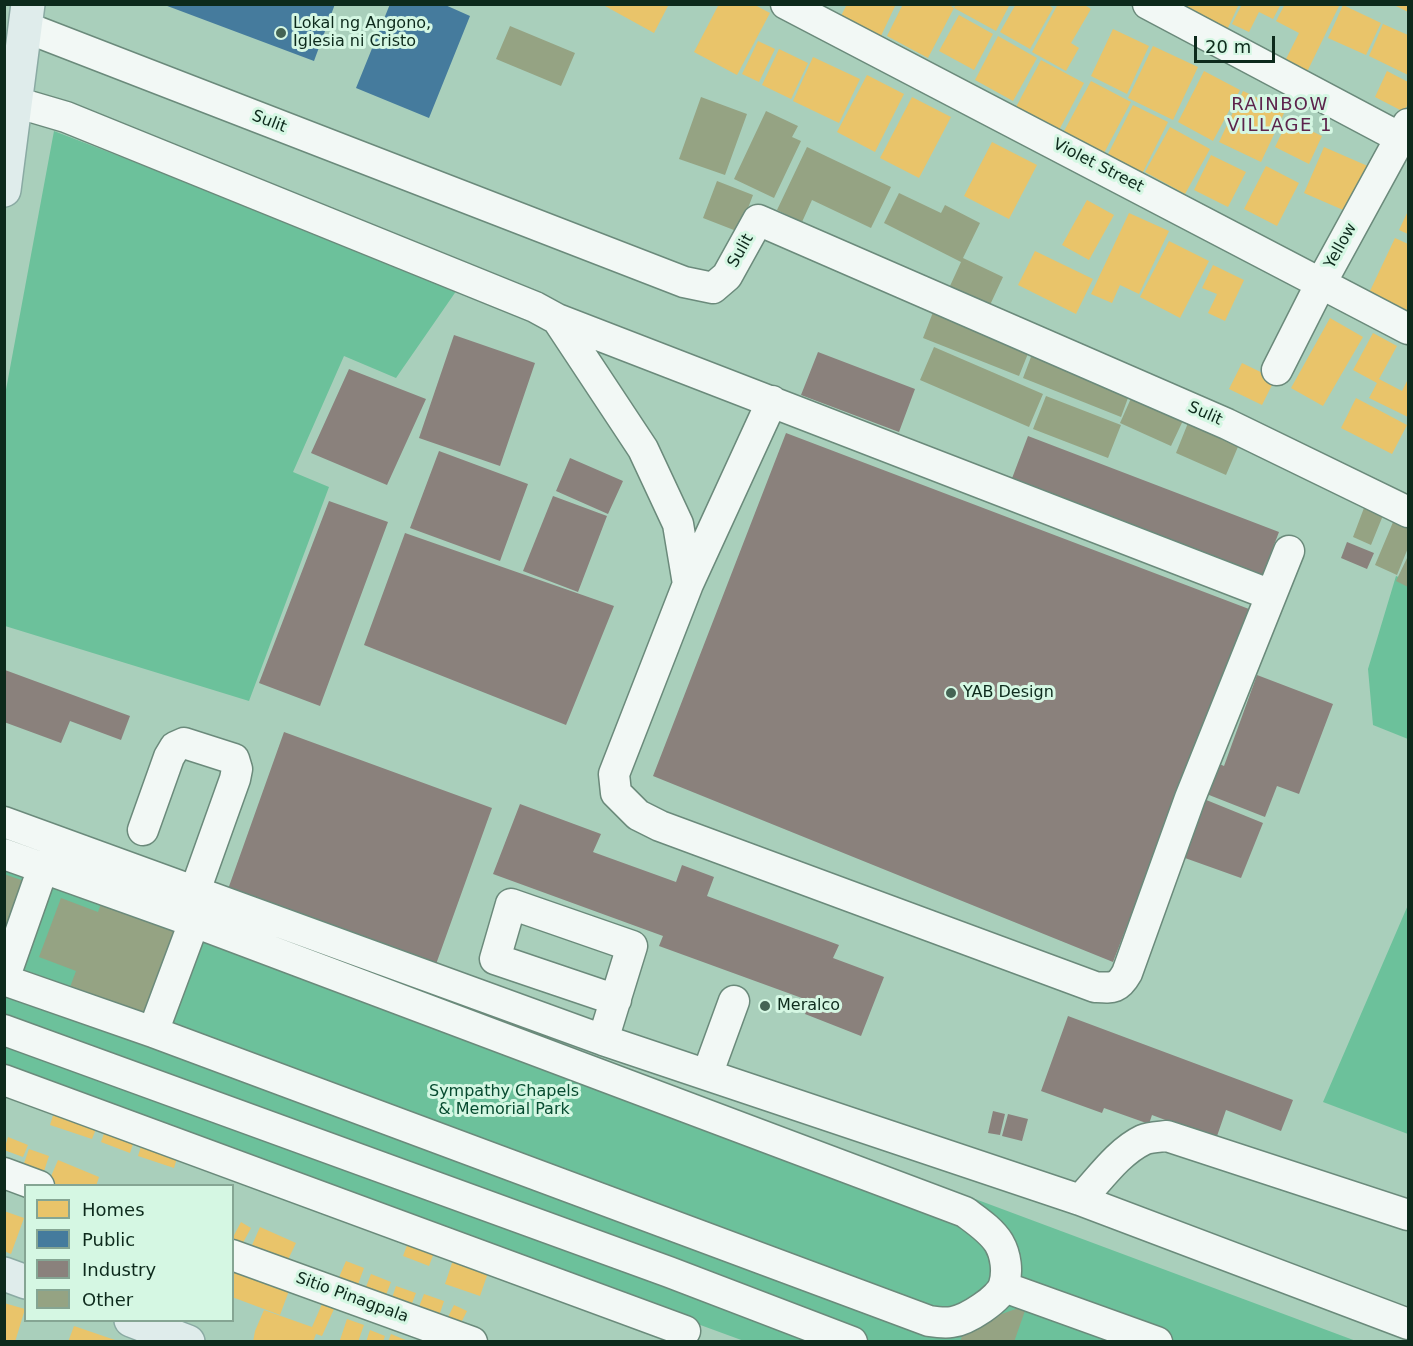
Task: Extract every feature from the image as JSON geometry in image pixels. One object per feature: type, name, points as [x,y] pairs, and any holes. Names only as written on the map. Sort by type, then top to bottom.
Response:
[{"type":"main road","points":[[5,189],[26,16]]},
{"type":"main road","points":[[4,1274],[24,1281]]},
{"type":"main road","points":[[136,1322],[188,1341]]},
{"type":"street","name":"Violet Street","points":[[786,4],[827,14],[1408,329]]},
{"type":"street","points":[[1148,4],[1406,135]]},
{"type":"street","name":"Sulit","points":[[26,16],[684,282],[713,288],[727,276],[758,220],[1227,424],[1408,512]]},
{"type":"street","points":[[15,102],[66,117],[536,307],[556,319],[1271,595]]},
{"type":"street","name":"Yellow","points":[[1277,370],[1321,283],[1406,135]]},
{"type":"street","points":[[556,319],[643,449],[678,524],[688,584]]},
{"type":"street","points":[[772,401],[688,584],[614,774],[616,794],[638,815],[660,826],[1095,987],[1112,988],[1122,983],[1131,965],[1190,798],[1288,551]]},
{"type":"street","points":[[143,830],[169,757],[175,747],[184,743],[234,759],[237,770],[235,779],[195,891]]},
{"type":"street","points":[[4,822],[603,1040],[1080,1200],[1408,1324]]},
{"type":"street","points":[[4,854],[194,922],[965,1212],[982,1224],[1000,1244],[1006,1265],[1004,1287],[990,1302],[970,1316],[953,1322],[929,1322],[153,1032],[4,979],[43,868]]},
{"type":"street","points":[[153,1032],[194,922]]},
{"type":"street","points":[[603,1040],[616,1000]]},
{"type":"street","points":[[706,1075],[734,1001]]},
{"type":"street","points":[[4,1030],[852,1341]]},
{"type":"street","points":[[4,1080],[685,1331]]},
{"type":"street","points":[[1080,1200],[1112,1164],[1134,1145],[1146,1138],[1167,1136],[1408,1215]]},
{"type":"street","points":[[4,1173],[36,1184]]},
{"type":"street","name":"Sitio Pinagpala","points":[[234,1256],[472,1341]]},
{"type":"street","points":[[1004,1287],[1157,1341]]},
{"type":"green space","points":[[54,131],[459,287],[396,378],[344,356],[293,472],[329,487],[249,701],[5,626],[5,395]]},
{"type":"green space","points":[[1396,576],[1408,581],[1408,739],[1373,725],[1368,669]]},
{"type":"green space","name":"Sympathy Chapels & Memorial Park","points":[[4,840],[200,910],[1356,1341],[744,1341],[5,1070]]},
{"type":"green space","points":[[1408,905],[1408,1134],[1323,1102]]},
{"type":"building: Homes","points":[[606,4],[669,4],[654,33],[605,6]]},
{"type":"building: Homes","points":[[719,4],[753,4],[770,13],[737,75],[694,52]]},
{"type":"building: Homes","points":[[847,4],[896,4],[881,36],[841,16]]},
{"type":"building: Homes","points":[[903,4],[948,4],[954,8],[928,58],[887,36]]},
{"type":"building: Homes","points":[[956,4],[1010,4],[996,31],[954,8]]},
{"type":"building: Homes","points":[[1016,4],[1047,4],[1053,8],[1030,49],[1000,32]]},
{"type":"building: Homes","points":[[1058,4],[1083,4],[1091,9],[1071,43],[1079,48],[1066,71],[1032,52]]},
{"type":"building: Homes","points":[[1177,4],[1239,4],[1227,30]]},
{"type":"building: Homes","points":[[1242,4],[1281,4],[1273,19],[1259,12],[1249,32],[1232,24]]},
{"type":"building: Homes","points":[[1285,4],[1340,4],[1307,72],[1285,61],[1299,33],[1276,21]]},
{"type":"building: Homes","points":[[1343,5],[1381,23],[1366,55],[1328,38]]},
{"type":"building: Homes","points":[[1394,5],[1408,5],[1408,12]]},
{"type":"building: Homes","points":[[959,15],[993,34],[974,70],[939,51]]},
{"type":"building: Homes","points":[[1383,24],[1408,35],[1408,75],[1369,56]]},
{"type":"building: Homes","points":[[1113,29],[1149,46],[1127,94],[1091,76]]},
{"type":"building: Homes","points":[[998,36],[1037,58],[1013,101],[975,80]]},
{"type":"building: Homes","points":[[758,41],[775,49],[759,82],[742,74]]},
{"type":"building: Homes","points":[[1153,46],[1198,67],[1173,120],[1128,98]]},
{"type":"building: Homes","points":[[779,49],[808,63],[791,99],[762,85]]},
{"type":"building: Homes","points":[[813,57],[860,79],[839,123],[793,101]]},
{"type":"building: Homes","points":[[1041,60],[1084,83],[1059,130],[1016,107]]},
{"type":"building: Homes","points":[[1204,71],[1240,90],[1213,141],[1178,122]]},
{"type":"building: Homes","points":[[1387,71],[1408,82],[1408,103],[1404,112],[1375,97]]},
{"type":"building: Homes","points":[[867,75],[904,94],[875,152],[837,132]]},
{"type":"building: Homes","points":[[1091,81],[1131,102],[1103,155],[1063,133]]},
{"type":"building: Homes","points":[[1243,91],[1285,111],[1261,162],[1219,142]]},
{"type":"building: Homes","points":[[912,97],[951,117],[919,178],[880,158]]},
{"type":"building: Homes","points":[[1133,105],[1168,122],[1142,174],[1107,156]]},
{"type":"building: Homes","points":[[1288,120],[1322,136],[1309,164],[1275,147]]},
{"type":"building: Homes","points":[[1170,127],[1210,149],[1185,194],[1145,172]]},
{"type":"building: Homes","points":[[992,142],[1037,165],[1009,219],[964,196]]},
{"type":"building: Homes","points":[[1324,147],[1370,167],[1350,213],[1304,193]]},
{"type":"building: Homes","points":[[1211,155],[1246,172],[1228,207],[1194,190]]},
{"type":"building: Homes","points":[[1266,166],[1299,183],[1277,226],[1244,209]]},
{"type":"building: Homes","points":[[1087,200],[1114,215],[1089,260],[1062,245]]},
{"type":"building: Homes","points":[[1408,211],[1408,234],[1399,230]]},
{"type":"building: Homes","points":[[1129,213],[1169,231],[1139,294],[1120,285],[1112,303],[1091,294]]},
{"type":"building: Homes","points":[[1395,238],[1408,244],[1408,313],[1369,293]]},
{"type":"building: Homes","points":[[1169,241],[1209,261],[1180,318],[1140,297]]},
{"type":"building: Homes","points":[[1035,251],[1093,279],[1076,314],[1018,285]]},
{"type":"building: Homes","points":[[1213,265],[1244,280],[1225,321],[1208,313],[1217,294],[1202,288]]},
{"type":"building: Homes","points":[[1330,318],[1363,337],[1323,406],[1291,388]]},
{"type":"building: Homes","points":[[1373,333],[1397,346],[1379,379],[1402,391],[1408,379],[1408,417],[1369,398],[1377,383],[1353,370]]},
{"type":"building: Homes","points":[[1242,363],[1275,379],[1262,405],[1229,389]]},
{"type":"building: Homes","points":[[1356,398],[1407,425],[1392,454],[1341,428]]},
{"type":"building: Homes","points":[[55,1109],[98,1124],[92,1139],[50,1125]]},
{"type":"building: Homes","points":[[107,1125],[136,1135],[130,1153],[101,1142]]},
{"type":"building: Homes","points":[[8,1137],[28,1145],[23,1157],[4,1150]]},
{"type":"building: Homes","points":[[144,1137],[180,1148],[174,1168],[138,1156]]},
{"type":"building: Homes","points":[[29,1149],[49,1156],[42,1177],[22,1169]]},
{"type":"building: Homes","points":[[58,1160],[99,1177],[97,1184],[56,1184],[49,1181]]},
{"type":"building: Homes","points":[[4,1211],[24,1218],[11,1254],[4,1251]]},
{"type":"building: Homes","points":[[241,1222],[251,1228],[239,1250],[234,1247],[234,1235]]},
{"type":"building: Homes","points":[[260,1227],[296,1243],[284,1268],[249,1252]]},
{"type":"building: Homes","points":[[409,1240],[435,1250],[429,1266],[403,1256]]},
{"type":"building: Homes","points":[[454,1257],[489,1270],[480,1296],[445,1284]]},
{"type":"building: Homes","points":[[346,1261],[364,1268],[356,1290],[337,1282]]},
{"type":"building: Homes","points":[[234,1267],[290,1288],[280,1315],[234,1298]]},
{"type":"building: Homes","points":[[371,1274],[391,1282],[384,1300],[364,1292]]},
{"type":"building: Homes","points":[[396,1286],[416,1293],[409,1311],[390,1304]]},
{"type":"building: Homes","points":[[424,1294],[444,1301],[438,1319],[417,1312]]},
{"type":"building: Homes","points":[[4,1303],[24,1309],[24,1312],[15,1342],[4,1342]]},
{"type":"building: Homes","points":[[322,1304],[334,1309],[322,1336],[316,1334],[313,1342],[253,1342],[264,1310],[312,1327]]},
{"type":"building: Homes","points":[[454,1305],[467,1311],[458,1329],[445,1323]]},
{"type":"building: Homes","points":[[347,1319],[364,1325],[358,1342],[340,1340]]},
{"type":"building: Homes","points":[[74,1326],[118,1341],[118,1342],[68,1342]]},
{"type":"building: Homes","points":[[370,1330],[385,1336],[383,1342],[366,1342]]},
{"type":"building: Homes","points":[[391,1334],[408,1341],[408,1342],[388,1342]]},
{"type":"building: Public","name":"Lokal ng Angono, Iglesia ni Cristo","points":[[162,4],[335,4],[314,61]]},
{"type":"building: Public","points":[[390,4],[443,4],[470,16],[429,118],[356,88]]},
{"type":"building: Industry","points":[[454,335],[535,363],[500,466],[419,438]]},
{"type":"building: Industry","points":[[818,352],[915,389],[899,432],[801,395]]},
{"type":"building: Industry","points":[[349,369],[426,399],[387,485],[311,453]]},
{"type":"building: Industry","name":"YAB Design","points":[[786,433],[1249,609],[1113,962],[653,776]]},
{"type":"building: Industry","points":[[1028,436],[1279,532],[1261,579],[1011,481]]},
{"type":"building: Industry","points":[[439,451],[528,484],[500,561],[410,528]]},
{"type":"building: Industry","points":[[570,458],[623,481],[608,514],[556,491]]},
{"type":"building: Industry","points":[[553,496],[607,516],[578,592],[523,571]]},
{"type":"building: Industry","points":[[329,501],[388,522],[320,706],[259,683]]},
{"type":"building: Industry","points":[[405,533],[614,606],[566,725],[364,645]]},
{"type":"building: Industry","points":[[1347,542],[1374,553],[1367,569],[1341,558]]},
{"type":"building: Industry","points":[[5,670],[130,716],[121,740],[70,721],[61,743],[4,722]]},
{"type":"building: Industry","points":[[1257,675],[1333,704],[1299,794],[1277,786],[1265,817],[1204,793],[1213,761],[1224,766]]},
{"type":"building: Industry","points":[[284,732],[492,808],[435,967],[227,892]]},
{"type":"building: Industry","points":[[1194,795],[1263,823],[1241,878],[1171,853]]},
{"type":"building: Industry","points":[[520,804],[601,834],[593,852],[676,882],[682,865],[714,877],[707,896],[839,945],[833,958],[884,977],[861,1036],[805,1014],[810,1001],[659,946],[663,936],[493,874]]},
{"type":"building: Industry","points":[[1068,1016],[1293,1100],[1281,1131],[1226,1110],[1216,1139],[1152,1115],[1149,1124],[1104,1108],[1102,1113],[1041,1091]]},
{"type":"building: Industry","points":[[993,1111],[1005,1114],[1000,1135],[988,1133]]},
{"type":"building: Industry","points":[[1008,1114],[1028,1119],[1022,1141],[1002,1136]]},
{"type":"building: Other","points":[[510,26],[575,53],[561,86],[496,59]]},
{"type":"building: Other","points":[[701,97],[747,114],[725,175],[679,159]]},
{"type":"building: Other","points":[[766,111],[798,126],[792,137],[801,141],[774,198],[734,179]]},
{"type":"building: Other","points":[[807,147],[891,187],[871,228],[812,200],[802,222],[777,210]]},
{"type":"building: Other","points":[[717,181],[753,195],[739,232],[703,218]]},
{"type":"building: Other","points":[[899,193],[941,213],[945,205],[980,223],[963,258],[1003,277],[990,305],[950,286],[961,262],[884,223]]},
{"type":"building: Other","points":[[935,307],[1031,346],[1019,376],[923,338]]},
{"type":"building: Other","points":[[934,347],[1043,394],[1029,427],[920,380]]},
{"type":"building: Other","points":[[1034,349],[1132,387],[1121,417],[1023,378]]},
{"type":"building: Other","points":[[1136,387],[1188,410],[1171,446],[1120,423]]},
{"type":"building: Other","points":[[1046,396],[1121,425],[1108,458],[1033,429]]},
{"type":"building: Other","points":[[1192,413],[1243,435],[1226,475],[1176,453]]},
{"type":"building: Other","points":[[1367,500],[1386,508],[1371,545],[1353,537]]},
{"type":"building: Other","points":[[1396,515],[1408,521],[1408,548],[1397,575],[1375,565]]},
{"type":"building: Other","points":[[1408,556],[1408,587],[1396,581]]},
{"type":"building: Other","points":[[4,874],[27,882],[4,945]]},
{"type":"building: Other","points":[[61,898],[98,912],[103,898],[180,927],[146,1019],[69,990],[76,971],[39,957]]},
{"type":"building: Other","points":[[1027,1305],[1014,1342],[960,1342],[965,1327]]},
{"type":"place","name":"Lokal ng Angono, Iglesia ni Cristo","points":[[281,33]]},
{"type":"place","name":"YAB Design","points":[[951,693]]},
{"type":"place","name":"Meralco","points":[[765,1006]]},
{"type":"district","name":"RAINBOW VILLAGE 1","points":[[1280,115]]}]
